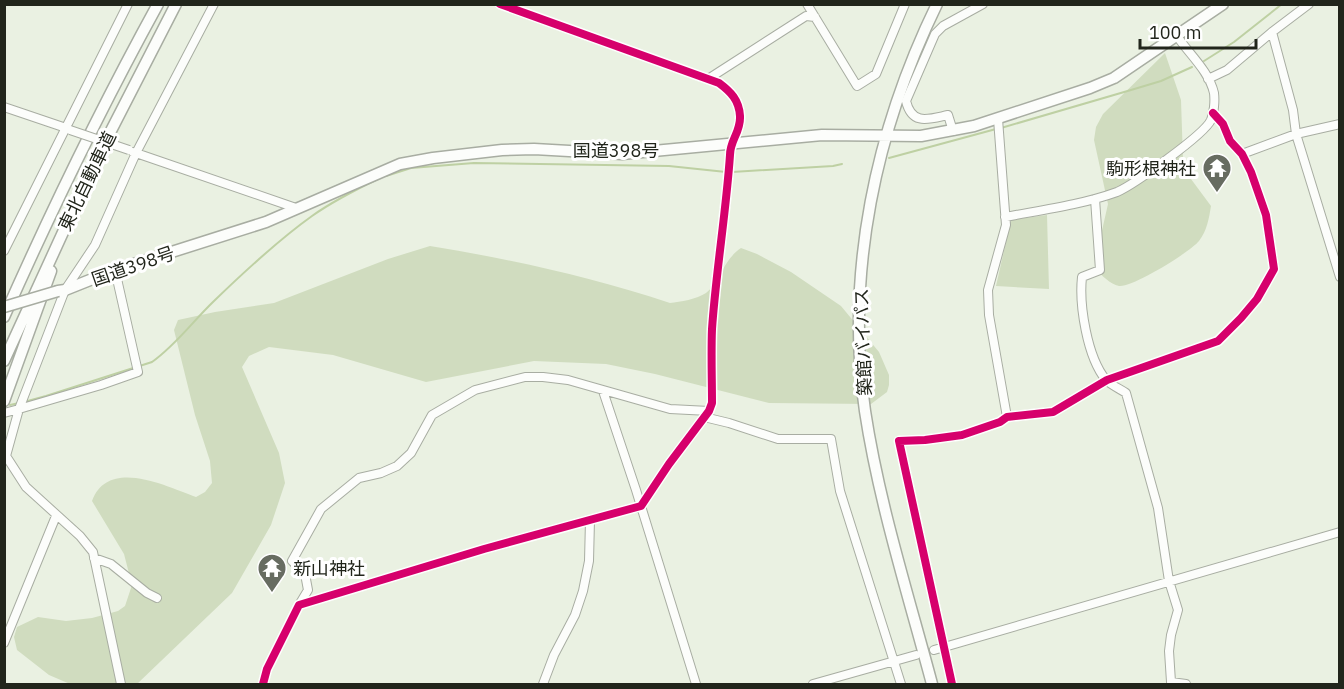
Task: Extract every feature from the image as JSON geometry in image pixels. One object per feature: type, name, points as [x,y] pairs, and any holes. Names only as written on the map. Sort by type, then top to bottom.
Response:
[{"type":"highway","name":"東北自動車道","points":[[4,317],[81,152],[158,4]]},
{"type":"highway","name":"東北自動車道","points":[[4,361],[69,216],[176,4]]},
{"type":"highway","name":"築館バイパス","points":[[932,684],[877,471],[864,400],[860,320],[863,255],[872,193],[886,135],[907,72],[937,4]]},
{"type":"highway","name":"国道398号","points":[[4,307],[266,222],[400,164],[502,150],[534,149],[622,154],[822,135],[921,136],[999,122],[1114,78],[1223,4]]},
{"type":"highway","points":[[4,401],[69,216]]},
{"type":"highway","points":[[4,301],[44,228]]},
{"type":"street","points":[[4,251],[68,129],[128,4]]},
{"type":"street","points":[[121,684],[93,552],[80,536],[26,488],[6,456],[19,407],[61,290],[95,245],[132,152],[214,4]]},
{"type":"street","points":[[299,604],[641,506],[707,414],[712,403],[712,330],[730,143],[739,129],[740,117],[738,105],[732,93],[708,79],[500,4]]},
{"type":"street","points":[[807,4],[857,86],[876,74],[905,4]]},
{"type":"street","points":[[952,131],[948,115],[928,119],[917,118],[909,111],[906,101],[935,34],[943,26],[983,4]]},
{"type":"street","points":[[1208,79],[1227,70],[1309,4]]},
{"type":"street","points":[[708,79],[806,15],[815,17]]},
{"type":"street","points":[[1272,32],[1293,110],[1296,134],[1340,277]]},
{"type":"street","points":[[1005,217],[1095,199],[1119,191],[1161,163],[1204,129],[1213,113],[1214,93],[1208,79],[1177,36]]},
{"type":"street","points":[[4,107],[296,208]]},
{"type":"street","points":[[952,684],[899,441],[925,441],[962,435],[1000,422],[1006,417],[1053,412],[1107,380],[1218,341],[1241,318],[1274,269],[1266,215],[1251,172],[1242,154],[1230,141],[1223,124],[1213,113]]},
{"type":"street","points":[[999,122],[1006,225],[988,290],[989,315],[1006,417]]},
{"type":"street","points":[[1242,154],[1296,134],[1340,124]]},
{"type":"street","points":[[1095,199],[1100,270],[1082,277],[1081,291],[1085,329],[1096,363],[1107,380],[1125,393],[1158,508],[1169,580],[1178,610],[1171,635],[1169,671],[1171,682],[1186,684]]},
{"type":"street","points":[[6,412],[138,372],[114,270]]},
{"type":"street","points":[[263,684],[267,669],[308,590],[305,574],[292,561],[321,509],[359,478],[381,473],[397,466],[411,453],[432,415],[475,390],[525,377],[568,380],[670,409],[707,414],[778,439],[831,439],[840,491],[901,684]]},
{"type":"street","points":[[603,391],[696,684]]},
{"type":"street","points":[[4,643],[56,516]]},
{"type":"street","points":[[543,684],[554,655],[575,615],[583,591],[589,561],[591,520]]},
{"type":"street","points":[[934,650],[1340,532]]},
{"type":"street","points":[[94,558],[111,564],[147,593],[157,598]]},
{"type":"street","points":[[813,684],[916,655]]},
{"type":"green space","points":[[1165,53],[1181,100],[1183,160],[1191,179],[1211,206],[1204,233],[1194,246],[1148,276],[1119,286],[1110,282],[1096,270],[1098,248],[1108,204],[1094,140],[1096,127],[1103,114]]},
{"type":"green space","points":[[1047,215],[1049,289],[996,286],[1011,220]]},
{"type":"green space","points":[[430,246],[551,270],[670,303],[693,299],[706,293],[730,259],[741,248],[791,272],[841,306],[879,352],[889,375],[887,392],[871,404],[769,403],[606,364],[534,361],[426,382],[333,355],[269,347],[249,356],[242,367],[279,453],[285,483],[271,525],[232,593],[137,684],[70,684],[49,675],[17,650],[14,637],[17,627],[38,617],[66,621],[92,618],[118,611],[125,606],[132,585],[124,554],[92,501],[100,488],[111,480],[124,477],[139,478],[196,497],[205,492],[212,483],[210,461],[195,415],[174,330],[178,320],[274,303],[388,259]]},
{"type":"waterway","points":[[1204,61],[1234,42],[1282,4]]},
{"type":"waterway","points":[[1001,128],[1161,81],[1192,67]]},
{"type":"waterway","points":[[889,158],[996,129]]},
{"type":"waterway","points":[[386,176],[411,168],[474,163],[669,166],[726,172]]},
{"type":"waterway","points":[[732,172],[842,164]]},
{"type":"waterway","points":[[24,402],[152,362],[169,348],[237,279],[286,236],[328,205],[380,178]]},
{"type":"waterway","points":[[10,405],[19,403]]},
{"type":"cycle path","points":[[263,684],[267,669],[299,605],[484,549],[641,506],[709,411],[712,403],[712,329],[730,150],[740,122],[736,101],[731,93],[719,83],[500,4]]},
{"type":"cycle path","points":[[952,684],[899,441],[962,435],[1000,422],[1007,417],[1053,412],[1107,380],[1218,341],[1241,318],[1257,299],[1274,269],[1266,215],[1251,172],[1242,154],[1230,141],[1223,124],[1213,113]]},
{"type":"place","name":"駒形根神社","points":[[1217,194]]},
{"type":"place","name":"新山神社","points":[[272,594]]}]
